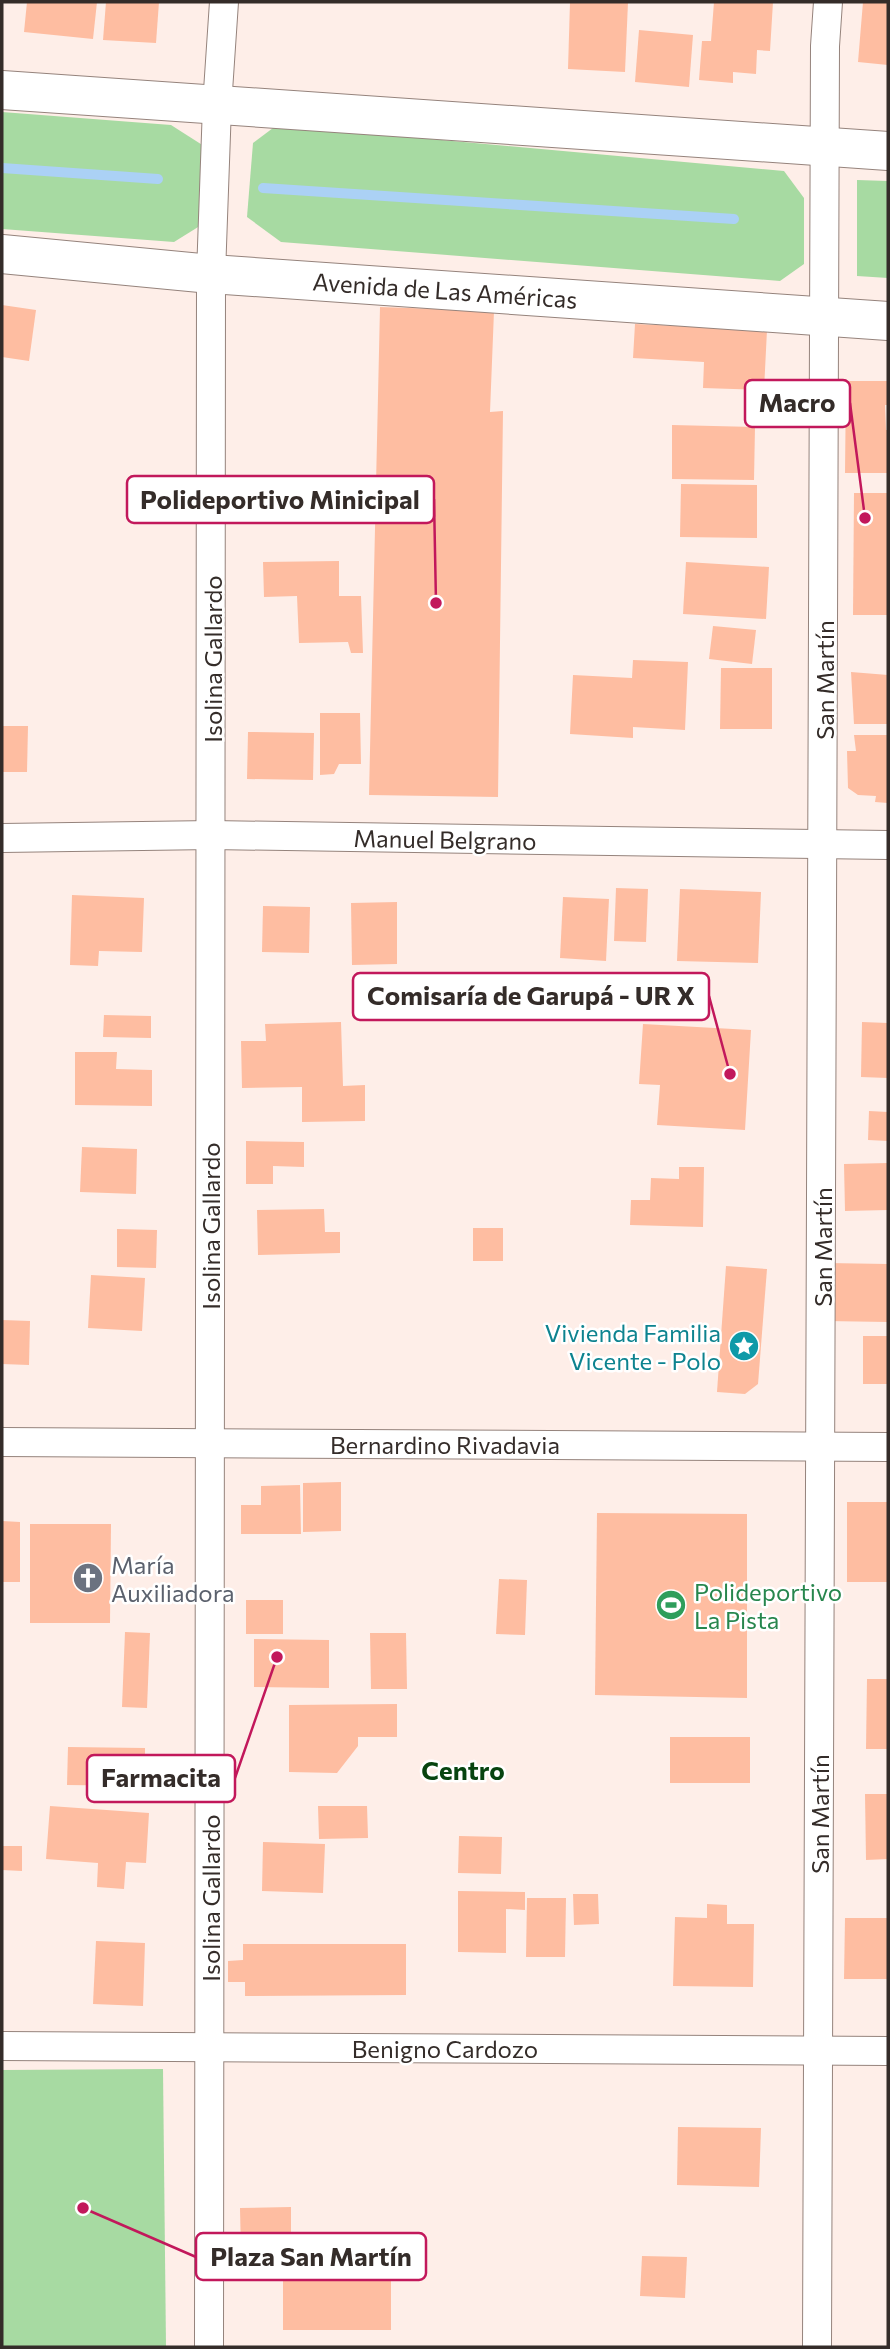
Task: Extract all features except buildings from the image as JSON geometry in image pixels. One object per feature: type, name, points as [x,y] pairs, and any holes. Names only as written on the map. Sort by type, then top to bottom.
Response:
[{"type":"main road","points":[[2,90],[825,148],[888,150]]},
{"type":"main road","name":"Avenida de Las Américas","points":[[2,254],[211,274],[888,321]]},
{"type":"street","name":"Isolina Gallardo","points":[[209,2347],[211,274],[224,2]]},
{"type":"street","name":"San Martín","points":[[817,2347],[825,46],[828,2]]},
{"type":"street","name":"Manuel Belgrano","points":[[2,838],[212,835],[888,845]]},
{"type":"street","name":"Bernardino Rivadavia","points":[[2,1442],[888,1447]]},
{"type":"street","name":"Benigno Cardozo","points":[[2,2046],[888,2051]]},
{"type":"green space","points":[[2,112],[171,125],[207,148],[211,219],[174,242],[2,229]]},
{"type":"green space","points":[[277,125],[784,171],[804,198],[804,264],[780,281],[281,242],[247,217],[253,143]]},
{"type":"green space","points":[[857,180],[888,181],[888,278],[857,276]]},
{"type":"green space","points":[[163,2069],[166,2347],[2,2347],[2,2070]]},
{"type":"waterway","points":[[2,168],[158,179]]},
{"type":"waterway","points":[[263,188],[734,219]]},
{"type":"place","name":"Macro","points":[[865,518]]},
{"type":"place","name":"Polideportivo Minicipal","points":[[436,603]]},
{"type":"place","name":"Comisaría de Garupá - UR X","points":[[730,1074]]},
{"type":"place","name":"Vivienda Familia Vicente - Polo","points":[[744,1346]]},
{"type":"place","name":"María Auxiliadora","points":[[88,1578]]},
{"type":"place","name":"Polideportivo La Pista","points":[[671,1605]]},
{"type":"place","name":"Farmacita","points":[[277,1657]]},
{"type":"place","name":"Plaza San Martín","points":[[83,2208]]},
{"type":"district","name":"Centro","points":[[463,1769]]}]
